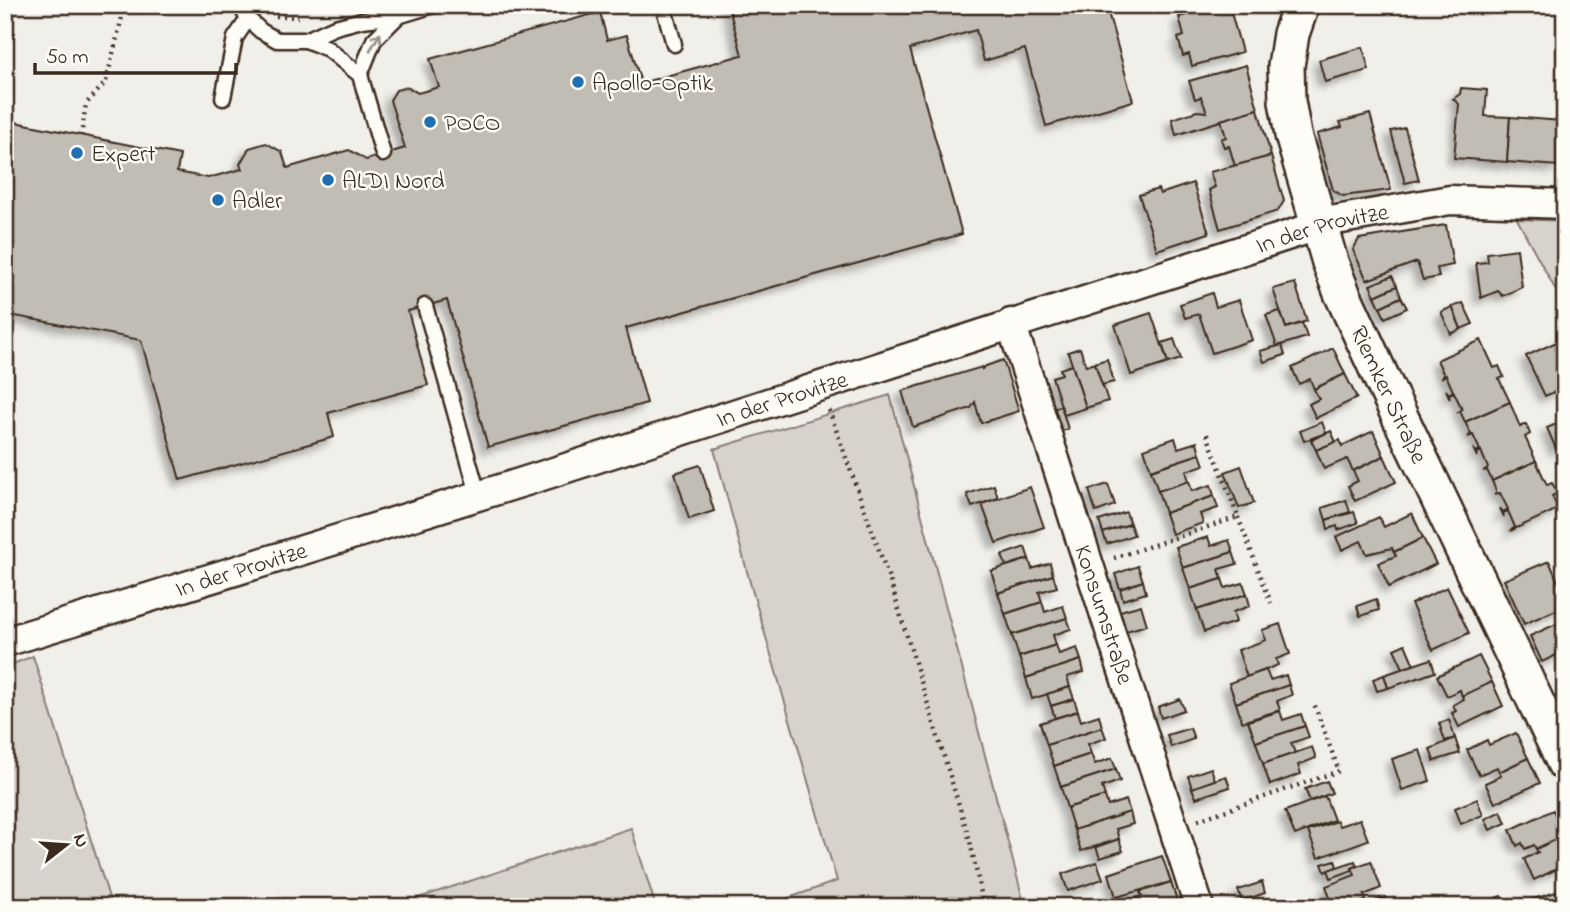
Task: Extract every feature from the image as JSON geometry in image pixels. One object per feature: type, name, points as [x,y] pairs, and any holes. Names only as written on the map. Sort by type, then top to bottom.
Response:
[{"type":"street","name":"Riemker Straße","points":[[1301,5],[1291,34],[1286,66],[1287,101],[1293,135],[1318,225],[1342,293],[1565,763]]},
{"type":"street","name":"In der Provitze","points":[[5,642],[821,386],[1318,225],[1450,200],[1565,204]]},
{"type":"street","name":"Konsumstraße","points":[[1011,323],[1199,907]]},
{"type":"lane","points":[[240,5],[248,19],[261,31],[277,40],[306,40],[328,48],[360,75],[383,154]]},
{"type":"lane","points":[[306,40],[335,27],[362,20],[398,16],[434,5]]},
{"type":"lane","points":[[663,5],[674,44]]},
{"type":"lane","points":[[360,75],[374,40],[398,16]]},
{"type":"lane","points":[[223,98],[234,38],[248,19]]},
{"type":"lane","points":[[425,306],[478,494]]},
{"type":"path","points":[[81,136],[86,104],[106,82],[125,5]]},
{"type":"path","points":[[821,386],[890,581],[970,841],[984,907]]},
{"type":"path","points":[[1206,432],[1271,603]]},
{"type":"path","points":[[1090,566],[1238,517]]},
{"type":"path","points":[[1174,828],[1339,771],[1313,701]]},
{"type":"shaded area","points":[[1517,219],[1565,221],[1565,307]]},
{"type":"shaded area","points":[[890,395],[1025,907],[763,907],[837,881],[714,449]]},
{"type":"shaded area","points":[[33,656],[112,907],[5,907],[5,667]]},
{"type":"shaded area","points":[[631,828],[656,907],[391,907]]},
{"type":"building","points":[[728,5],[1106,5],[1133,101],[1046,126],[1025,49],[984,61],[976,30],[910,49],[962,234],[626,328],[647,403],[488,447],[447,300],[408,311],[428,385],[328,413],[334,437],[180,480],[141,340],[5,314],[5,120],[180,155],[177,172],[208,178],[242,169],[240,164],[249,148],[266,143],[282,152],[287,168],[349,150],[366,160],[405,148],[390,100],[396,90],[407,87],[418,93],[439,87],[430,59],[600,12],[607,40],[627,35],[641,83],[742,55]]},
{"type":"building","points":[[1229,5],[1242,52],[1192,66],[1189,54],[1183,56],[1178,38],[1184,36],[1179,17]]},
{"type":"building","points":[[1363,47],[1369,70],[1325,82],[1319,60]]},
{"type":"building","points":[[1246,65],[1258,109],[1176,135],[1172,119],[1197,111],[1207,112],[1201,97],[1195,99],[1189,81]]},
{"type":"building","points":[[1461,88],[1487,90],[1485,116],[1510,117],[1507,162],[1454,158],[1459,104],[1453,99],[1460,94]]},
{"type":"building","points":[[1258,109],[1271,156],[1235,166],[1229,146],[1224,147],[1221,139],[1226,137],[1221,120]]},
{"type":"building","points":[[1370,114],[1391,190],[1343,196],[1333,190],[1317,134],[1342,127],[1340,122]]},
{"type":"building","points":[[1510,117],[1562,121],[1558,166],[1507,162]]},
{"type":"building","points":[[1405,128],[1419,180],[1405,183],[1391,131]]},
{"type":"building","points":[[1271,156],[1284,201],[1278,211],[1220,229],[1209,190],[1215,187],[1210,172]]},
{"type":"building","points":[[1193,183],[1209,233],[1157,250],[1139,195],[1158,189],[1160,194]]},
{"type":"building","points":[[1446,225],[1453,265],[1437,268],[1439,277],[1423,280],[1417,262],[1367,280],[1353,250],[1359,239]]},
{"type":"building","points":[[1517,249],[1522,287],[1503,296],[1498,291],[1481,298],[1476,263],[1488,262],[1487,253]]},
{"type":"building","points":[[1392,276],[1397,286],[1375,296],[1370,285]]},
{"type":"building","points":[[1295,283],[1307,321],[1286,328],[1273,289]]},
{"type":"building","points":[[1397,286],[1401,297],[1380,307],[1375,296]]},
{"type":"building","points":[[1212,293],[1216,307],[1239,300],[1252,340],[1212,353],[1199,314],[1185,318],[1180,304]]},
{"type":"building","points":[[1401,297],[1407,308],[1385,318],[1380,307]]},
{"type":"building","points":[[1463,303],[1473,324],[1461,329],[1452,307]]},
{"type":"building","points":[[1452,307],[1461,329],[1451,334],[1441,312]]},
{"type":"building","points":[[1280,311],[1286,328],[1302,323],[1307,337],[1277,346],[1266,315]]},
{"type":"building","points":[[1151,313],[1168,363],[1131,375],[1115,325]]},
{"type":"building","points":[[1565,338],[1565,387],[1545,396],[1526,356]]},
{"type":"building","points":[[1174,339],[1181,359],[1168,363],[1162,343]]},
{"type":"building","points":[[1481,340],[1494,368],[1499,366],[1504,377],[1499,379],[1510,402],[1465,422],[1460,411],[1457,413],[1462,409],[1454,392],[1449,394],[1453,391],[1446,375],[1441,378],[1444,375],[1437,360]]},
{"type":"building","points":[[1282,345],[1285,355],[1264,362],[1260,351]]},
{"type":"building","points":[[1080,348],[1086,366],[1095,363],[1108,401],[1086,408],[1068,352]]},
{"type":"building","points":[[1333,348],[1345,374],[1314,389],[1310,379],[1299,384],[1292,368]]},
{"type":"building","points":[[1107,359],[1114,382],[1102,385],[1095,363]]},
{"type":"building","points":[[1003,360],[1019,411],[981,423],[975,402],[971,408],[913,427],[902,391],[982,369]]},
{"type":"building","points":[[1072,365],[1086,408],[1064,415],[1052,377],[1062,374],[1060,369]]},
{"type":"building","points":[[1345,374],[1357,398],[1316,418],[1309,404],[1319,399],[1314,389]]},
{"type":"building","points":[[1510,402],[1520,427],[1526,424],[1530,434],[1525,437],[1536,461],[1492,481],[1487,470],[1483,471],[1488,468],[1481,451],[1476,454],[1477,457],[1473,448],[1476,452],[1480,450],[1473,435],[1468,437],[1471,434],[1465,422]]},
{"type":"building","points":[[1061,406],[1068,429],[1057,433],[1050,410]]},
{"type":"building","points":[[1565,420],[1565,445],[1556,449],[1547,428]]},
{"type":"building","points":[[1322,422],[1326,433],[1304,441],[1300,431]]},
{"type":"building","points":[[1331,431],[1336,442],[1316,450],[1311,440]]},
{"type":"building","points":[[1373,431],[1384,456],[1353,471],[1347,459],[1324,469],[1316,450],[1340,440],[1342,446]]},
{"type":"building","points":[[1175,438],[1178,448],[1197,442],[1200,454],[1151,470],[1144,449]]},
{"type":"building","points":[[1200,454],[1204,465],[1186,471],[1189,481],[1158,491],[1151,470]]},
{"type":"building","points":[[1384,456],[1396,482],[1355,501],[1348,486],[1358,481],[1353,471]]},
{"type":"building","points":[[1536,461],[1547,485],[1552,483],[1558,493],[1552,496],[1558,509],[1510,531],[1515,527],[1508,511],[1503,513],[1504,517],[1500,508],[1503,512],[1508,509],[1500,493],[1494,495],[1497,493],[1492,481]]},
{"type":"building","points":[[700,465],[714,511],[689,519],[675,473]]},
{"type":"building","points":[[1241,466],[1254,503],[1239,508],[1225,472]]},
{"type":"building","points":[[1189,481],[1192,491],[1211,485],[1214,496],[1165,513],[1158,491]]},
{"type":"building","points":[[1108,484],[1115,505],[1096,512],[1089,490]]},
{"type":"building","points":[[994,485],[998,498],[972,507],[967,494]]},
{"type":"building","points":[[1030,487],[1044,527],[996,543],[982,504]]},
{"type":"building","points":[[1214,496],[1218,508],[1200,514],[1203,523],[1172,534],[1165,513]]},
{"type":"building","points":[[1346,500],[1350,512],[1326,520],[1322,508]]},
{"type":"building","points":[[1126,512],[1130,524],[1103,533],[1099,521]]},
{"type":"building","points":[[1354,512],[1358,523],[1338,530],[1337,526],[1328,529],[1326,520]]},
{"type":"building","points":[[1412,513],[1423,538],[1394,552],[1392,548],[1367,554],[1361,541],[1342,550],[1336,537],[1379,517],[1384,527]]},
{"type":"building","points":[[1130,524],[1134,535],[1107,544],[1103,533]]},
{"type":"building","points":[[1208,537],[1211,546],[1229,540],[1233,552],[1183,568],[1176,547]]},
{"type":"building","points":[[1423,538],[1436,564],[1389,587],[1378,563],[1396,556],[1394,552]]},
{"type":"building","points":[[1025,547],[1029,559],[1006,566],[1002,555]]},
{"type":"building","points":[[1233,552],[1237,564],[1219,569],[1222,579],[1190,589],[1183,568]]},
{"type":"building","points":[[1029,559],[1032,569],[1050,563],[1053,575],[998,593],[991,571]]},
{"type":"building","points":[[1549,561],[1565,597],[1565,606],[1524,624],[1504,580]]},
{"type":"building","points":[[1138,566],[1143,581],[1120,589],[1115,574]]},
{"type":"building","points":[[1053,575],[1057,587],[1039,592],[1042,602],[1005,614],[998,593]]},
{"type":"building","points":[[1222,579],[1225,588],[1243,583],[1247,594],[1197,610],[1190,589]]},
{"type":"building","points":[[1143,581],[1146,593],[1123,600],[1120,589]]},
{"type":"building","points":[[1447,587],[1469,633],[1433,650],[1411,604]]},
{"type":"building","points":[[1247,594],[1250,606],[1233,612],[1236,622],[1204,632],[1197,610]]},
{"type":"building","points":[[1376,599],[1379,610],[1360,616],[1357,606]]},
{"type":"building","points":[[1042,602],[1045,612],[1063,606],[1067,618],[1012,635],[1005,614]]},
{"type":"building","points":[[1141,605],[1147,625],[1126,631],[1120,611]]},
{"type":"building","points":[[1067,618],[1071,629],[1053,635],[1056,645],[1019,657],[1012,635]]},
{"type":"building","points":[[1565,620],[1565,651],[1542,662],[1530,636]]},
{"type":"building","points":[[1280,624],[1290,654],[1276,659],[1278,665],[1247,677],[1238,650],[1266,640],[1262,630]]},
{"type":"building","points":[[1405,644],[1414,665],[1403,668],[1394,649]]},
{"type":"building","points":[[1056,645],[1059,654],[1077,648],[1081,660],[1026,678],[1019,657]]},
{"type":"building","points":[[1479,656],[1492,682],[1462,696],[1460,690],[1447,696],[1437,676]]},
{"type":"building","points":[[1431,659],[1435,672],[1388,688],[1384,675]]},
{"type":"building","points":[[1081,660],[1084,672],[1067,677],[1070,687],[1032,699],[1026,678]]},
{"type":"building","points":[[1266,670],[1270,680],[1286,675],[1289,685],[1236,703],[1229,683]]},
{"type":"building","points":[[1384,675],[1388,688],[1377,691],[1373,679]]},
{"type":"building","points":[[1492,682],[1503,706],[1459,727],[1452,713],[1456,711],[1453,705],[1464,699],[1462,696]]},
{"type":"building","points":[[1289,685],[1292,695],[1277,701],[1280,710],[1242,722],[1236,703]]},
{"type":"building","points":[[1070,687],[1074,699],[1051,706],[1047,694]]},
{"type":"building","points":[[1074,699],[1078,711],[1055,718],[1051,706]]},
{"type":"building","points":[[1180,699],[1184,710],[1161,718],[1158,707]]},
{"type":"building","points":[[1078,711],[1081,721],[1099,715],[1102,727],[1047,745],[1040,723]]},
{"type":"building","points":[[1280,711],[1283,720],[1301,714],[1305,726],[1256,742],[1248,721]]},
{"type":"building","points":[[1449,720],[1455,738],[1445,741],[1439,723]]},
{"type":"building","points":[[1305,726],[1309,737],[1291,743],[1295,753],[1263,764],[1256,742]]},
{"type":"building","points":[[1102,727],[1106,738],[1088,744],[1091,754],[1054,766],[1047,745]]},
{"type":"building","points":[[1190,728],[1194,739],[1171,747],[1167,735]]},
{"type":"building","points":[[1516,733],[1528,758],[1499,772],[1497,767],[1479,775],[1467,750],[1487,740],[1489,745]]},
{"type":"building","points":[[1455,738],[1460,753],[1434,761],[1430,749]]},
{"type":"building","points":[[1312,747],[1316,758],[1298,765],[1301,774],[1270,785],[1263,764]]},
{"type":"building","points":[[1420,750],[1430,781],[1402,790],[1392,759]]},
{"type":"building","points":[[1091,754],[1095,764],[1112,758],[1116,769],[1061,787],[1054,766]]},
{"type":"building","points":[[1528,758],[1540,783],[1495,803],[1485,783],[1501,776],[1499,772]]},
{"type":"building","points":[[1211,768],[1215,780],[1192,788],[1188,776]]},
{"type":"building","points":[[1116,769],[1120,781],[1102,787],[1105,796],[1067,808],[1061,787]]},
{"type":"building","points":[[1226,776],[1230,787],[1196,798],[1192,788]]},
{"type":"building","points":[[1327,781],[1332,793],[1310,801],[1305,789]]},
{"type":"building","points":[[1105,796],[1108,806],[1126,800],[1130,812],[1074,830],[1067,808]]},
{"type":"building","points":[[1325,796],[1334,820],[1295,835],[1285,811]]},
{"type":"building","points":[[1477,799],[1483,815],[1461,824],[1455,808]]},
{"type":"building","points":[[1553,810],[1565,835],[1536,849],[1534,845],[1525,849],[1522,843],[1517,846],[1510,830]]},
{"type":"building","points":[[1501,811],[1506,823],[1490,830],[1485,819]]},
{"type":"building","points":[[1130,812],[1133,824],[1116,829],[1119,839],[1081,851],[1074,830]]},
{"type":"building","points":[[1360,819],[1368,840],[1318,858],[1308,831],[1337,821],[1339,826]]},
{"type":"building","points":[[1565,835],[1565,865],[1534,880],[1524,859],[1538,852],[1536,849]]},
{"type":"building","points":[[1119,839],[1123,851],[1100,858],[1096,847]]},
{"type":"building","points":[[1162,856],[1171,882],[1116,897],[1109,874]]},
{"type":"building","points":[[1335,860],[1337,867],[1325,872],[1322,864]]},
{"type":"building","points":[[1355,861],[1357,866],[1352,868],[1353,870],[1331,878],[1328,870]]},
{"type":"building","points":[[1371,861],[1381,888],[1364,895],[1366,901],[1349,907],[1333,907],[1326,886],[1355,875],[1352,868]]},
{"type":"building","points":[[1097,862],[1103,879],[1068,891],[1062,874]]},
{"type":"building","points":[[1171,882],[1179,907],[1133,907],[1130,900],[1142,896],[1140,892]]},
{"type":"building","points":[[1262,882],[1265,893],[1242,901],[1238,890]]},
{"type":"building","points":[[1565,889],[1565,907],[1526,907],[1525,904],[1534,899]]},
{"type":"building","points":[[1501,896],[1505,907],[1471,907]]},
{"type":"building","points":[[1385,897],[1389,907],[1349,907],[1366,901],[1367,904]]},
{"type":"place","name":"Apollo-Optik","points":[[578,82]]},
{"type":"place","name":"POCO","points":[[430,122]]},
{"type":"place","name":"Expert","points":[[77,153]]},
{"type":"place","name":"ALDI Nord","points":[[328,180]]},
{"type":"place","name":"Adler","points":[[218,200]]}]
